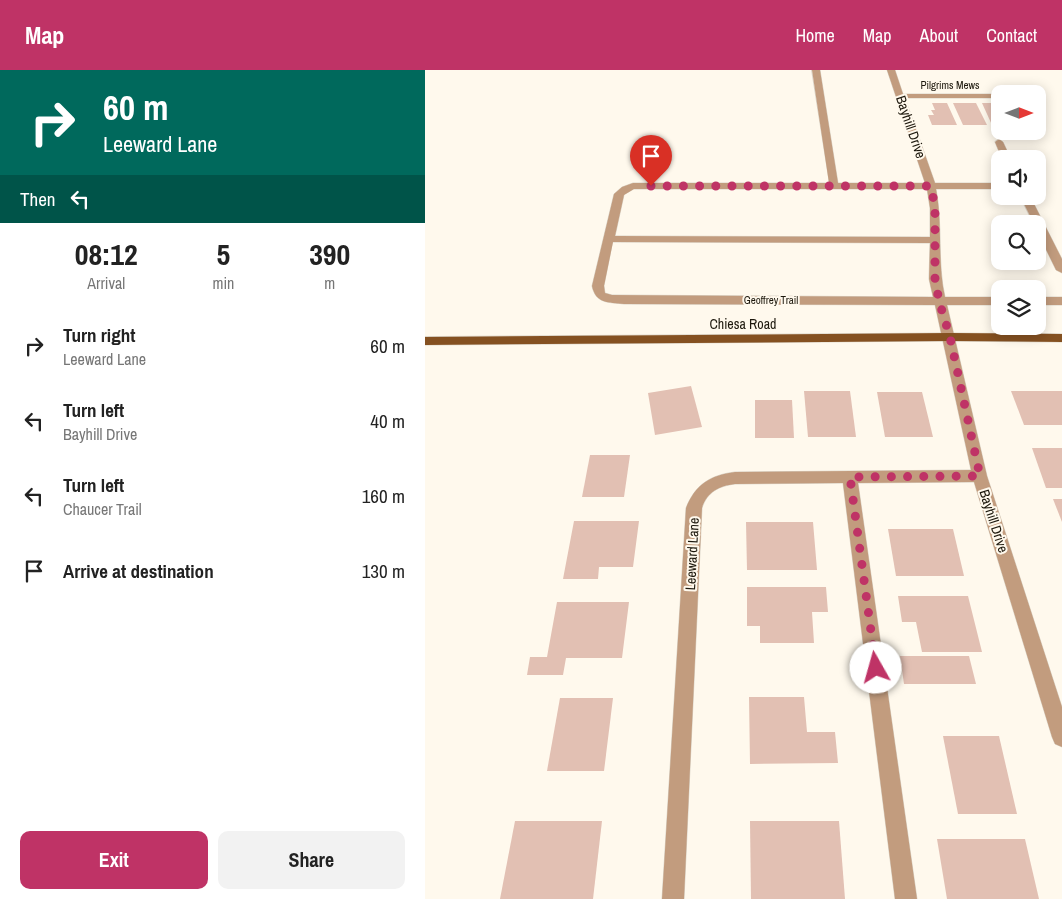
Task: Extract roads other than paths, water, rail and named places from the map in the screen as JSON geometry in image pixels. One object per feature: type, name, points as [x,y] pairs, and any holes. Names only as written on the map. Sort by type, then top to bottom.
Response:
[{"type":"main road","name":"Chiesa Road","points":[[425,341],[950,337],[1062,338]]},
{"type":"street","points":[[816,70],[834,186]]},
{"type":"street","name":"Bayhill Drive","points":[[891,70],[931,186],[935,208],[935,279],[939,301],[950,337],[980,476],[1062,737]]},
{"type":"street","name":"Pilgrims Mews","points":[[900,96],[991,96]]},
{"type":"street","points":[[999,142],[1003,150]]},
{"type":"street","points":[[935,240],[609,239],[619,194],[625,188],[633,186],[991,186]]},
{"type":"street","points":[[1030,205],[1062,270]]},
{"type":"street","name":"Geoffrey Trail","points":[[609,239],[598,286],[600,295],[611,299],[991,301]]},
{"type":"street","points":[[1046,301],[1062,301]]},
{"type":"street","name":"Leeward Lane","points":[[673,899],[694,508],[697,498],[712,483],[723,479],[980,476]]},
{"type":"street","points":[[850,477],[906,899]]}]
